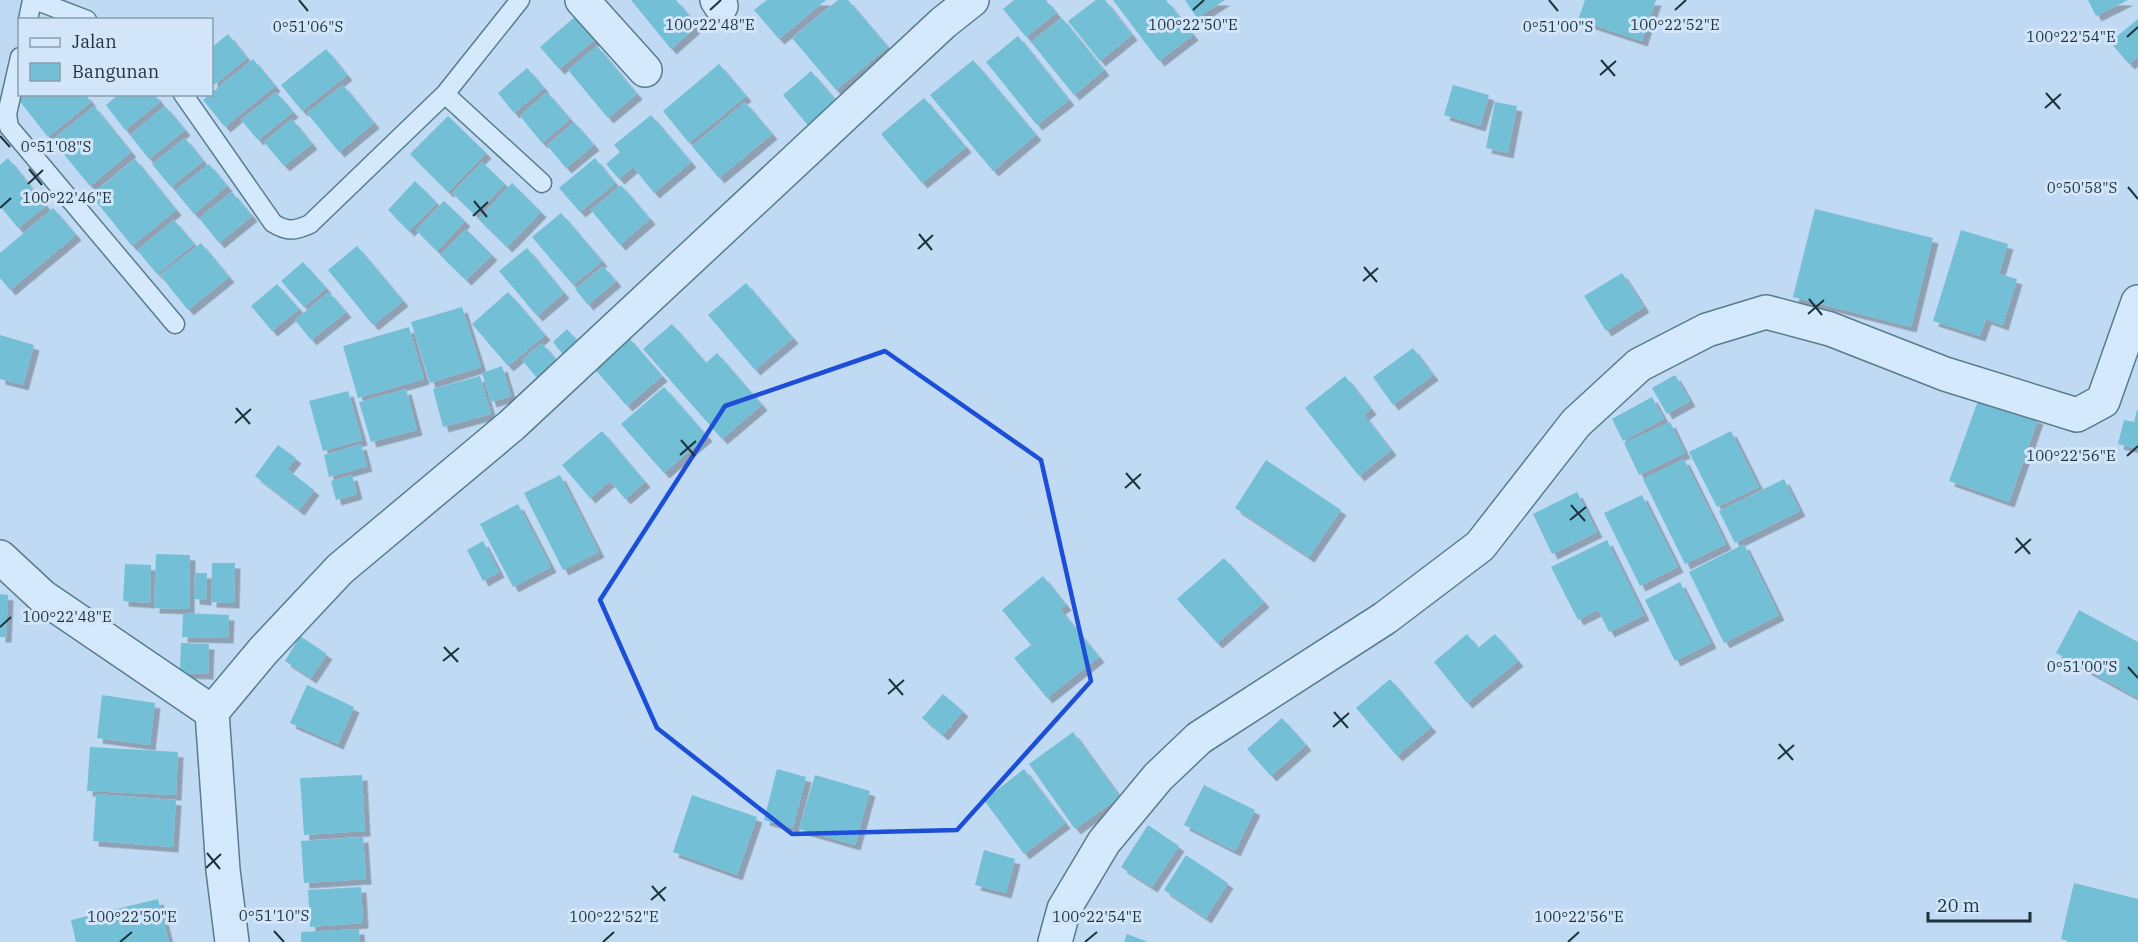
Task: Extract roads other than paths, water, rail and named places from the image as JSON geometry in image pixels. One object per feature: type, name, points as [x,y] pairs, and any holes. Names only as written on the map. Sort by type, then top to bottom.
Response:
[{"type":"street","points":[[582,0],[645,70]]},
{"type":"street","points":[[232,942],[223,870],[212,712],[263,651],[340,569],[512,425],[943,23],[972,0]]},
{"type":"street","points":[[1055,942],[1065,909],[1104,842],[1158,777],[1199,738],[1385,618],[1480,546],[1576,423],[1639,365],[1707,330],[1766,312],[1830,329],[1945,374],[2077,415],[2103,401],[2138,302]]},
{"type":"street","points":[[0,557],[43,597],[212,712]]},
{"type":"lane","points":[[28,18],[33,0],[82,18]]},
{"type":"lane","points":[[184,96],[273,223],[284,230],[296,231],[310,224],[445,94],[520,0]]},
{"type":"lane","points":[[18,66],[8,114],[9,127],[174,324]]},
{"type":"lane","points":[[445,94],[542,183]]}]
